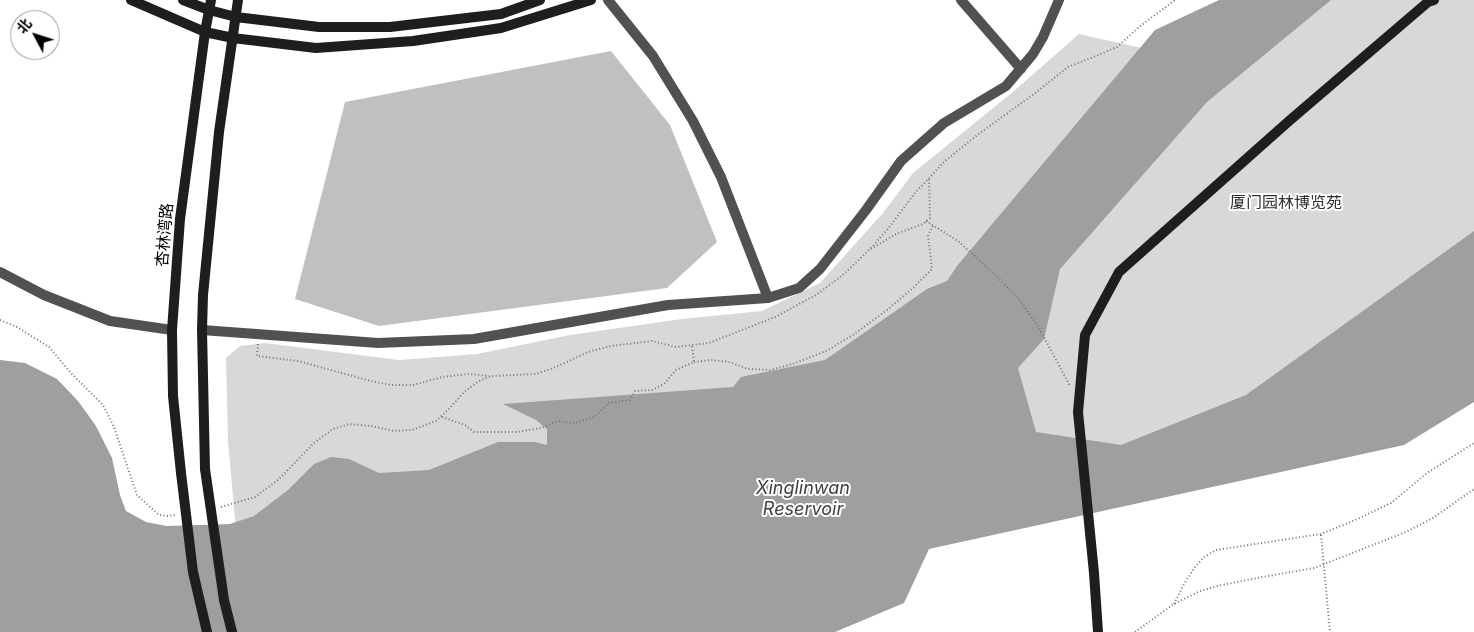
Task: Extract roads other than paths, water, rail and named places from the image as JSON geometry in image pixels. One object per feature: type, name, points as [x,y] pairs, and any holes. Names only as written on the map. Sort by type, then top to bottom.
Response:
[{"type":"street","points":[[131,0],[205,32],[232,38],[316,48],[413,42],[502,28],[591,0]]},
{"type":"street","points":[[183,0],[210,5],[236,17],[320,27],[390,27],[501,14],[540,0]]},
{"type":"street","points":[[232,632],[224,600],[205,469],[202,330],[203,295],[218,142],[238,0]]},
{"type":"street","points":[[608,0],[653,56],[693,121],[721,177],[768,298]]},
{"type":"street","points":[[961,0],[1021,69]]},
{"type":"street","points":[[202,330],[378,343],[474,339],[668,305],[768,298],[799,288],[826,262],[901,161],[944,123],[1006,86],[1033,54],[1060,0]]},
{"type":"street","points":[[1098,632],[1078,412],[1085,335],[1119,272],[1289,121],[1428,2],[1434,0]]},
{"type":"street","name":"杏林湾路","points":[[207,632],[192,572],[173,396],[172,330],[180,219],[210,5]]},
{"type":"street","points":[[0,272],[44,296],[110,321],[172,330]]},
{"type":"water","name":"Xinglinwan Reservoir","points":[[1219,0],[1331,0],[1207,102],[1060,269],[1044,339],[1018,368],[1036,432],[1121,445],[1246,395],[1474,231],[1474,402],[1404,445],[929,549],[904,603],[835,632],[0,632],[0,360],[25,363],[57,379],[78,401],[96,426],[112,458],[120,495],[126,511],[146,522],[167,526],[230,524],[254,516],[288,490],[314,464],[331,457],[349,459],[379,473],[429,470],[498,442],[535,442],[547,445],[547,429],[536,420],[503,404],[733,387],[741,377],[825,360],[927,289],[947,281],[957,266],[1155,30]]},
{"type":"park label","name":"厦门园林博览苑","points":[[1286,203]]}]
